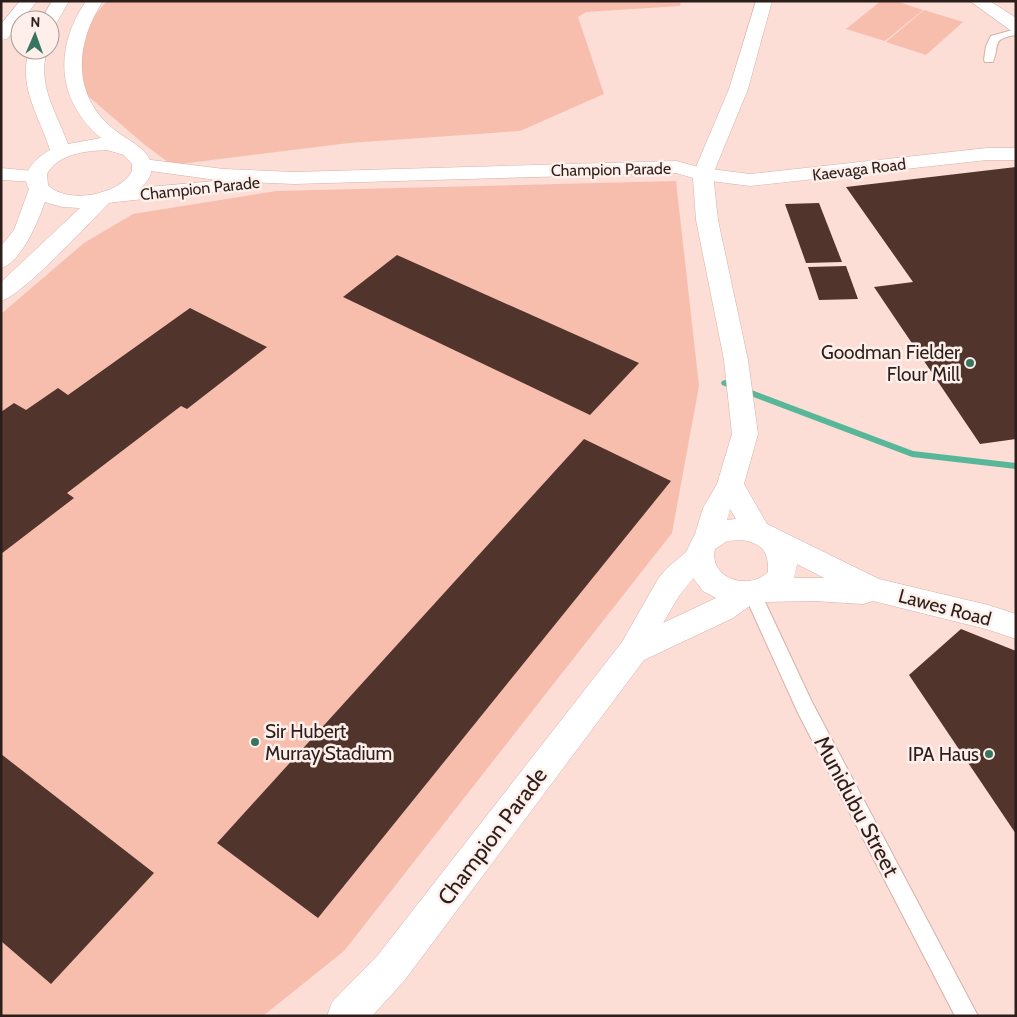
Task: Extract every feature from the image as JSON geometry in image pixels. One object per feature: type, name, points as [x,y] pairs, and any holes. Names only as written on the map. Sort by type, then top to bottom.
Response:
[{"type":"main road","points":[[1,35],[29,1]]},
{"type":"main road","points":[[1,294],[104,198],[119,193],[137,180],[142,165],[135,153],[98,126],[79,96],[72,68],[79,32],[89,9],[95,1]]},
{"type":"main road","points":[[730,484],[763,535],[778,548],[783,560],[783,572],[776,583],[754,593],[727,590],[712,582],[702,570],[703,547],[717,508],[730,484],[745,434],[736,360],[707,220],[703,174],[718,143],[750,57],[764,1]]},
{"type":"main road","points":[[978,1],[1013,22]]},
{"type":"main road","points":[[35,60],[34,83],[61,153]]},
{"type":"main road","points":[[1,261],[18,242],[24,232],[44,164],[61,153],[95,144],[127,148]]},
{"type":"main road","name":"Kaevaga Road","points":[[703,174],[750,180],[987,154],[1016,154]]},
{"type":"main road","name":"Champion Parade","points":[[142,165],[224,175],[294,178],[676,167],[703,174]]},
{"type":"main road","points":[[1,174],[38,183]]},
{"type":"main road","name":"Champion Parade","points":[[38,183],[47,196],[72,202],[294,178]]},
{"type":"main road","points":[[703,547],[717,532],[729,529],[763,535]]},
{"type":"main road","name":"Lawes Road","points":[[763,535],[873,588],[988,617],[1016,627]]},
{"type":"main road","name":"Champion Parade","points":[[346,1016],[392,968],[633,650],[660,600],[675,578],[703,547]]},
{"type":"main road","name":"Lawes Road","points":[[754,593],[790,589],[863,592],[873,588]]},
{"type":"main road","name":"Champion Parade","points":[[633,650],[754,593]]},
{"type":"lane","points":[[989,60],[991,42],[1013,22]]},
{"type":"lane","name":"Munidubu Street","points":[[754,593],[805,707],[967,1016]]},
{"type":"shaded area","points":[[107,1],[681,1],[680,6],[586,12],[578,17],[604,94],[520,131],[349,143],[172,165],[145,145],[88,96],[75,56],[86,25]]},
{"type":"shaded area","points":[[881,1],[896,1],[923,10],[885,41],[846,29]]},
{"type":"shaded area","points":[[924,10],[963,22],[926,55],[886,42]]},
{"type":"shaded area","name":"Sir Hubert Murray Stadium","points":[[676,181],[699,386],[672,533],[344,951],[263,1016],[1,1016],[1,314],[84,243],[133,214],[276,191]]},
{"type":"building","name":"Goodman Fielder Flour Mill","points":[[1016,167],[1016,439],[980,444],[874,287],[913,282],[846,187]]},
{"type":"building","points":[[819,203],[842,262],[806,263],[785,204]]},
{"type":"building","points":[[397,255],[639,363],[590,415],[343,297]]},
{"type":"building","points":[[846,266],[858,299],[819,300],[808,267]]},
{"type":"building","points":[[190,308],[267,347],[187,409],[181,406],[67,493],[74,498],[1,554],[1,412],[14,403],[26,410],[58,388],[68,395]]},
{"type":"building","points":[[584,439],[671,481],[318,918],[217,843]]},
{"type":"building","name":"IPA Haus","points":[[961,629],[1016,651],[1016,834],[909,675]]},
{"type":"building","points":[[1,754],[154,873],[51,984],[1,941]]},
{"type":"waterway","points":[[725,383],[912,454],[1016,466]]},
{"type":"place","name":"Goodman Fielder Flour Mill","points":[[970,363]]},
{"type":"place","name":"Sir Hubert Murray Stadium","points":[[255,742]]},
{"type":"place","name":"IPA Haus","points":[[989,754]]}]
